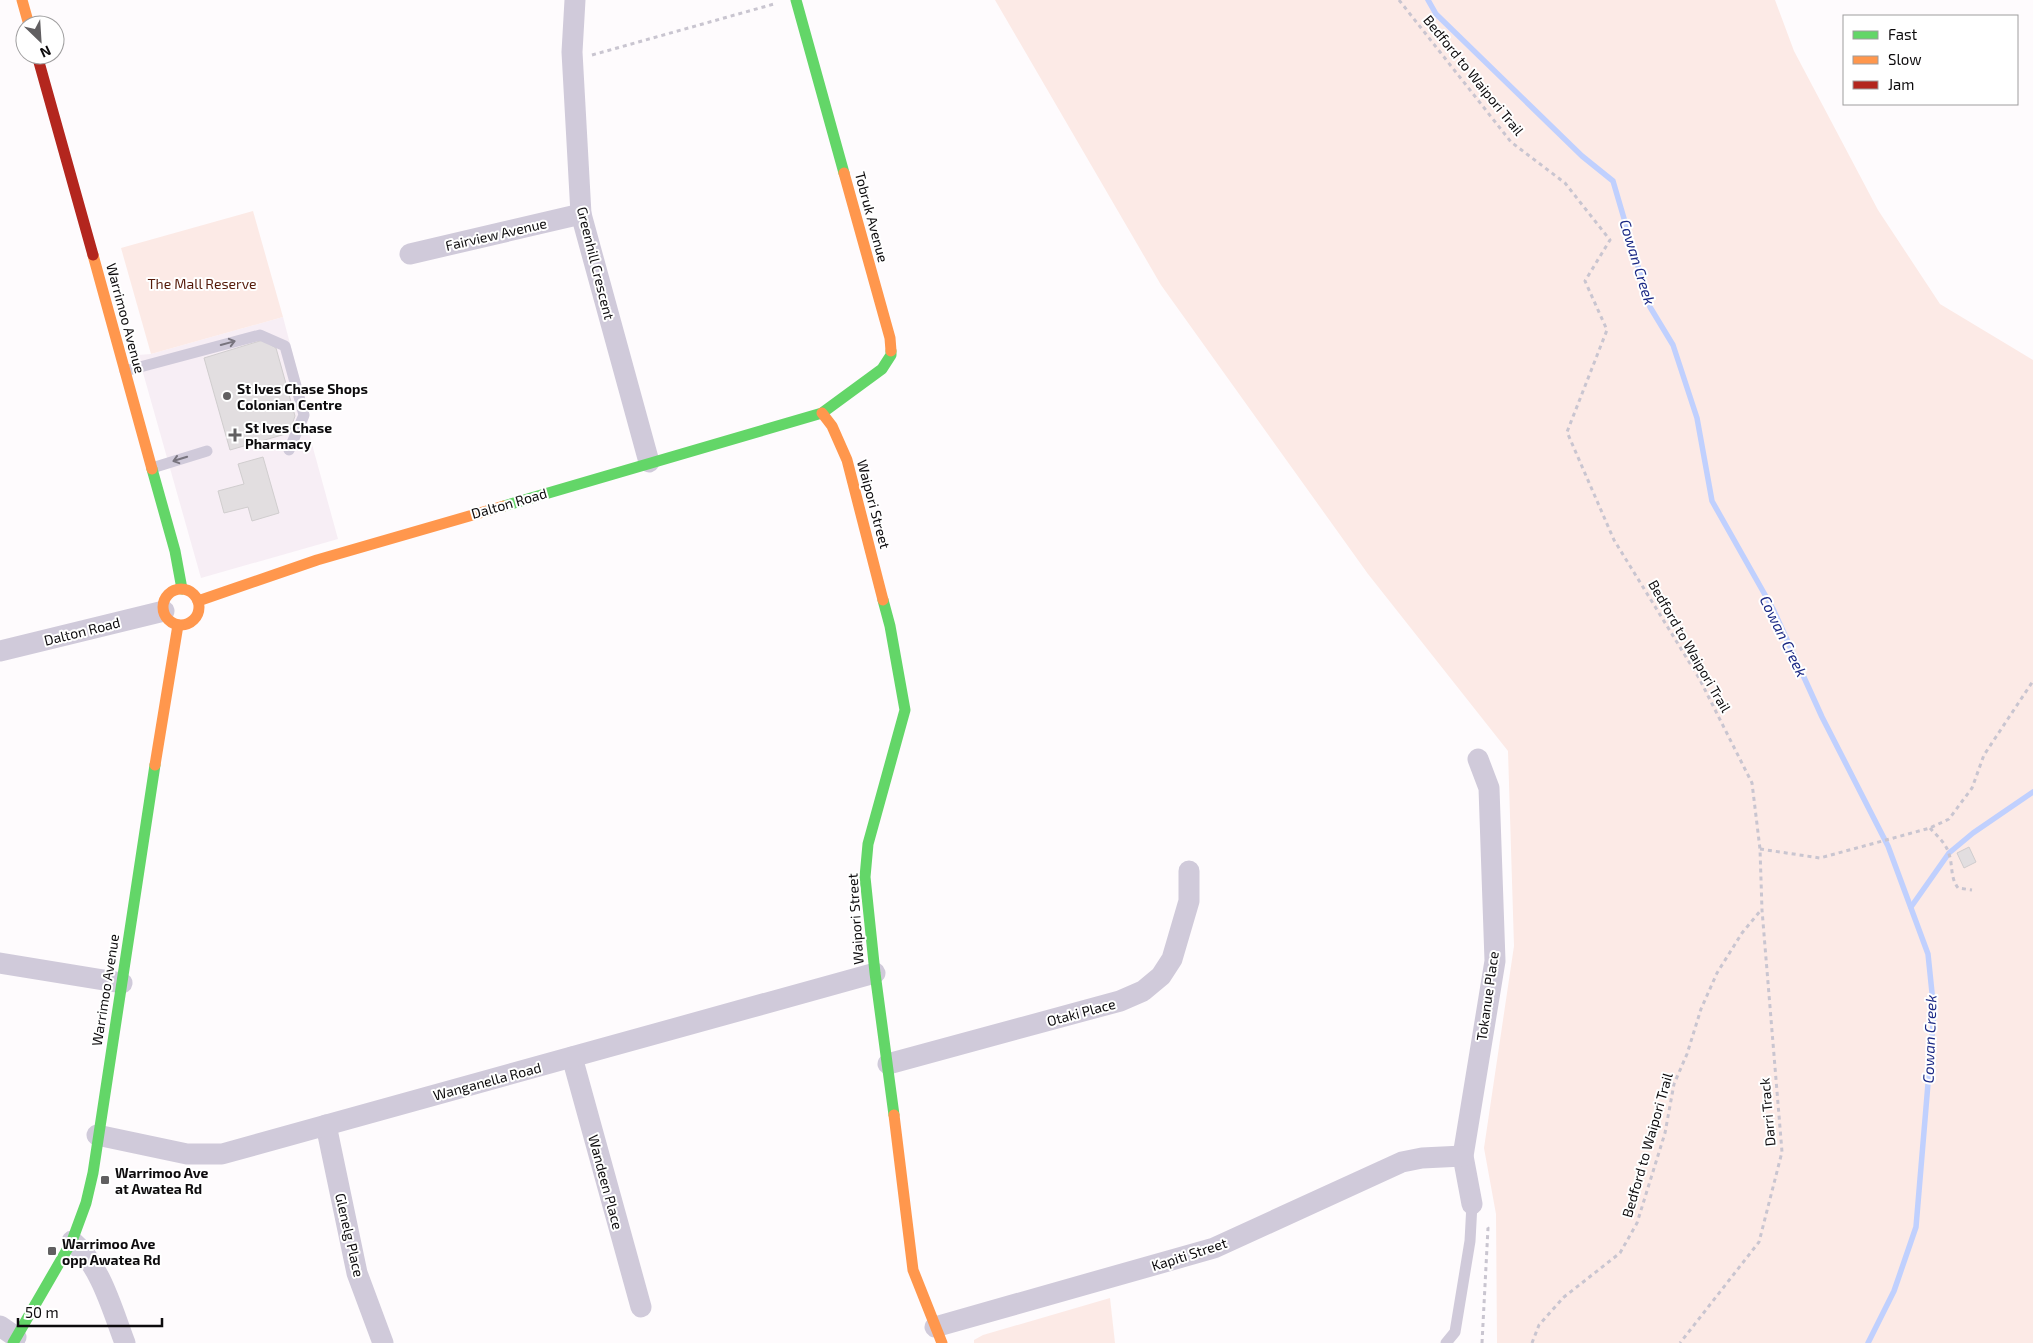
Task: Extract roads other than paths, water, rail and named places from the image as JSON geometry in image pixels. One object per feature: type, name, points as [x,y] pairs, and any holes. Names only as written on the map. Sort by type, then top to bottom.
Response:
[{"type":"street","points":[[22,0],[26,15]]},
{"type":"street","name":"Greenhill Crescent","points":[[575,0],[572,60],[581,214],[649,462]]},
{"type":"street","name":"Tobruk Avenue","points":[[796,0],[890,338],[891,355],[882,370],[822,413]]},
{"type":"street","name":"Warrimoo Avenue","points":[[41,65],[175,551],[182,589]]},
{"type":"street","name":"Fairview Avenue","points":[[410,254],[581,214]]},
{"type":"street","name":"Dalton Road","points":[[198,601],[317,560],[822,413]]},
{"type":"street","name":"Waipori Street","points":[[822,413],[832,426],[847,460],[890,626],[905,710],[868,844],[865,878],[874,973],[888,1064],[913,1270],[938,1335]]},
{"type":"street","points":[[182,589],[193,593],[200,609],[190,624],[171,618],[164,602],[170,593],[182,589]]},
{"type":"street","name":"Dalton Road","points":[[0,652],[171,618]]},
{"type":"street","name":"Warrimoo Avenue","points":[[10,1335],[72,1241],[86,1202],[93,1174],[97,1135],[174,641],[171,618]]},
{"type":"street","name":"Tokanue Place","points":[[1472,1204],[1462,1156],[1494,961],[1489,788],[1478,759]]},
{"type":"street","name":"Otaki Place","points":[[888,1064],[1120,1002],[1143,991],[1161,976],[1172,959],[1189,901],[1189,871]]},
{"type":"street","points":[[0,963],[122,983]]},
{"type":"street","name":"Wanganella Road","points":[[97,1135],[187,1154],[222,1154],[874,973]]},
{"type":"street","name":"Wandeen Place","points":[[572,1057],[641,1307]]},
{"type":"street","name":"Glenelg Place","points":[[326,1125],[357,1273],[383,1343]]},
{"type":"street","name":"Kapiti Street","points":[[938,1335],[1214,1248],[1402,1162],[1422,1158],[1462,1156]]},
{"type":"street","points":[[72,1241],[81,1249],[102,1284],[125,1343]]},
{"type":"lane","points":[[125,370],[260,335],[285,346],[304,415],[289,450]]},
{"type":"lane","points":[[152,468],[208,451]]},
{"type":"lane","points":[[1446,1343],[1456,1332],[1470,1241],[1472,1204]]},
{"type":"waterway","name":"Cowan Creek","points":[[1428,0],[1436,14],[1582,156],[1613,181],[1650,307],[1673,345],[1697,418],[1712,501],[1773,609],[1822,717],[1888,846],[1928,954],[1934,1012],[1916,1227],[1894,1291],[1868,1343]]},
{"type":"waterway","points":[[1911,907],[1949,853],[1973,833],[2033,792]]},
{"type":"place","name":"St Ives Chase Shops Colonian Centre","points":[[227,396]]},
{"type":"place","name":"St Ives Chase Pharmacy","points":[[235,435]]},
{"type":"place","name":"Warrimoo Ave at Awatea Rd","points":[[105,1180]]},
{"type":"place","name":"Warrimoo Ave opp Awatea Rd","points":[[52,1251]]},
{"type":"park label","name":"The Mall Reserve","points":[[202,283]]}]
